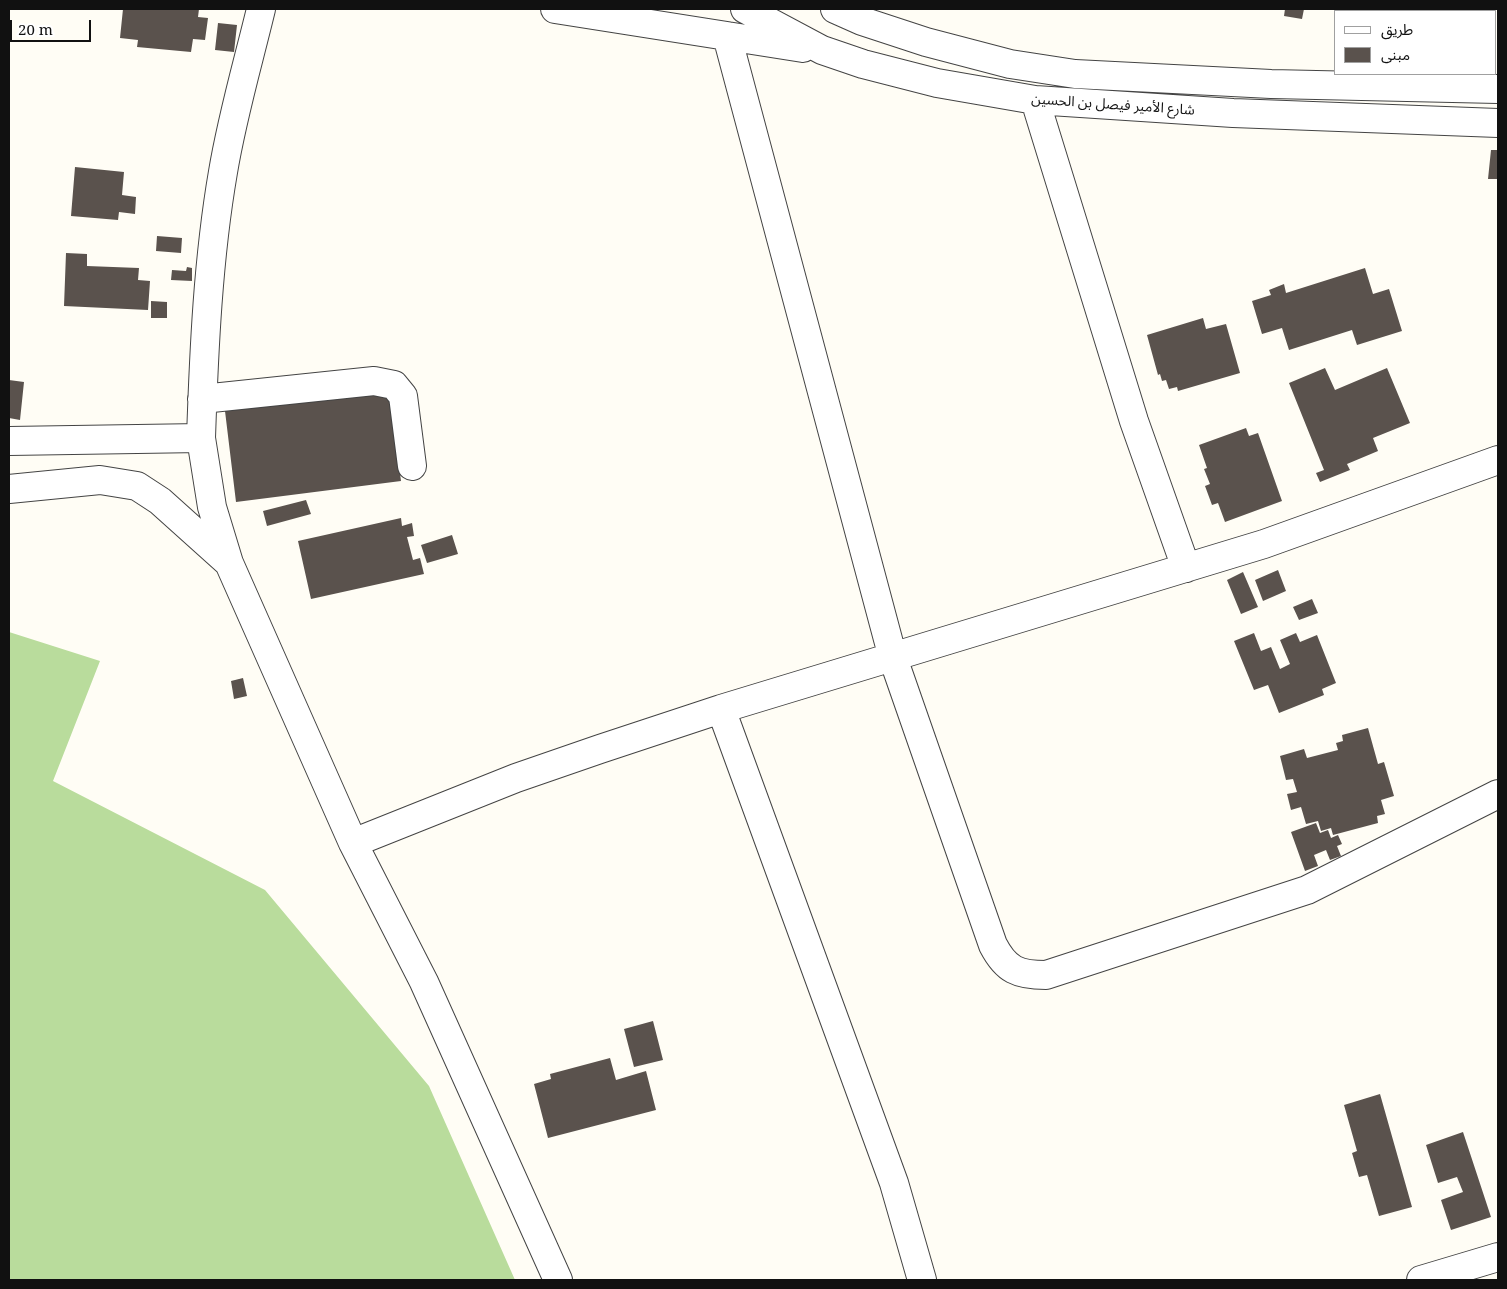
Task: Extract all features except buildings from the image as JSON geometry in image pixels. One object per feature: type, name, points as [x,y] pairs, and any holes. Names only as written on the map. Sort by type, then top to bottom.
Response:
[{"type":"street","points":[[261,9],[223,171],[214,240],[202,399],[201,438],[212,507],[230,563],[353,843],[432,999],[558,1280]]},
{"type":"street","points":[[555,9],[822,50]]},
{"type":"street","name":"شارع الأمير فيصل بن الحسين","points":[[744,9],[822,50],[908,76],[1035,100],[1233,113],[1498,123]]},
{"type":"street","name":"شارع الأمير فيصل بن الحسين","points":[[835,9],[862,21],[945,47],[1010,64],[1075,74],[1271,84],[1498,89]]},
{"type":"street","points":[[727,36],[893,658],[993,945],[1000,958],[1009,967],[1026,975],[1046,975],[1307,890],[1498,794]]},
{"type":"street","points":[[1035,100],[1134,421],[1186,568]]},
{"type":"street","points":[[202,399],[374,381],[394,385],[403,396],[412,466]]},
{"type":"street","points":[[9,441],[201,438]]},
{"type":"street","points":[[72,440],[78,482]]},
{"type":"street","points":[[353,843],[516,778],[721,710],[1264,544],[1498,460]]},
{"type":"street","points":[[9,489],[78,482],[114,481],[137,486],[149,492],[230,563]]},
{"type":"street","points":[[721,710],[894,1183],[922,1280]]},
{"type":"street","points":[[1420,1280],[1498,1258]]},
{"type":"green space","points":[[9,632],[100,661],[53,781],[265,890],[429,1086],[515,1280],[9,1280]]}]
